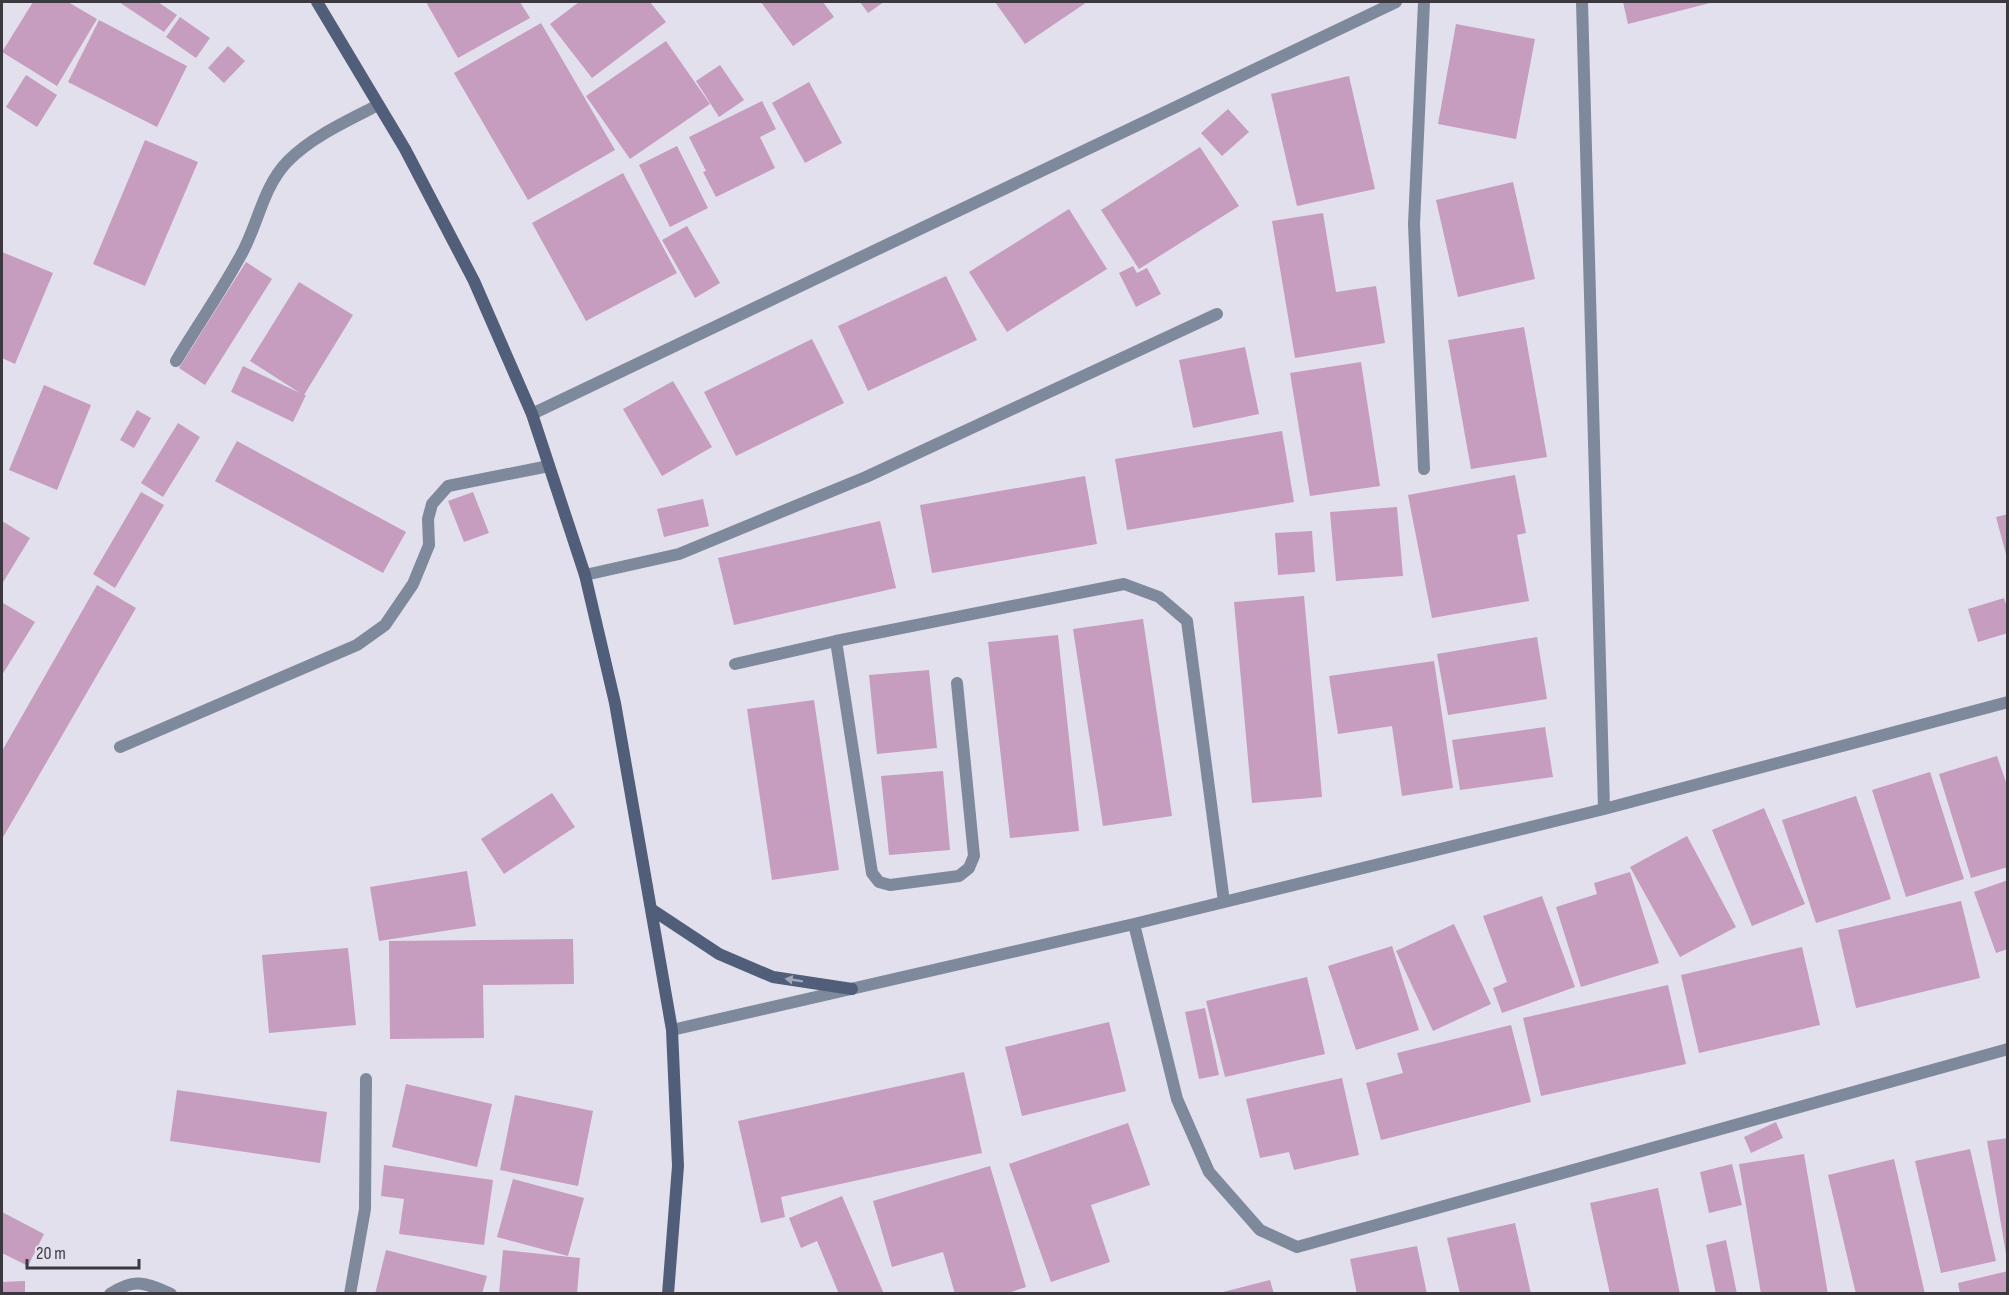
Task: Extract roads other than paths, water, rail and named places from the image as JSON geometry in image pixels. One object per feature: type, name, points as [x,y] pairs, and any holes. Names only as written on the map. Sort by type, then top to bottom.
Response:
[{"type":"main road","points":[[316,2],[405,149],[474,281],[532,414],[585,574],[615,703],[672,1030],[678,1166],[668,1293]]},
{"type":"main road","points":[[651,909],[719,954],[773,977],[852,989]]},
{"type":"street","points":[[532,414],[1396,2]]},
{"type":"street","points":[[1424,2],[1414,224],[1424,469]]},
{"type":"street","points":[[1582,2],[1604,809]]},
{"type":"street","points":[[176,362],[243,253],[263,202],[278,174],[289,160],[326,132],[378,105]]},
{"type":"street","points":[[585,574],[679,554],[866,477],[1217,314]]},
{"type":"street","points":[[120,747],[357,645],[385,625],[412,584],[429,545],[428,519],[432,504],[448,486],[549,466]]},
{"type":"street","points":[[735,664],[836,641],[1124,584],[1159,597],[1187,621],[1224,902]]},
{"type":"street","points":[[836,641],[872,873],[879,882],[890,885],[959,876],[969,868],[974,856],[957,683]]},
{"type":"street","points":[[672,1030],[1134,924],[1604,809],[2007,702]]},
{"type":"street","points":[[1134,924],[1177,1100],[1209,1172],[1260,1230],[1297,1247],[2007,1049]]},
{"type":"street","points":[[350,1293],[365,1209],[366,1079]]},
{"type":"street","points":[[110,1293],[122,1286],[144,1282],[171,1293]]}]
